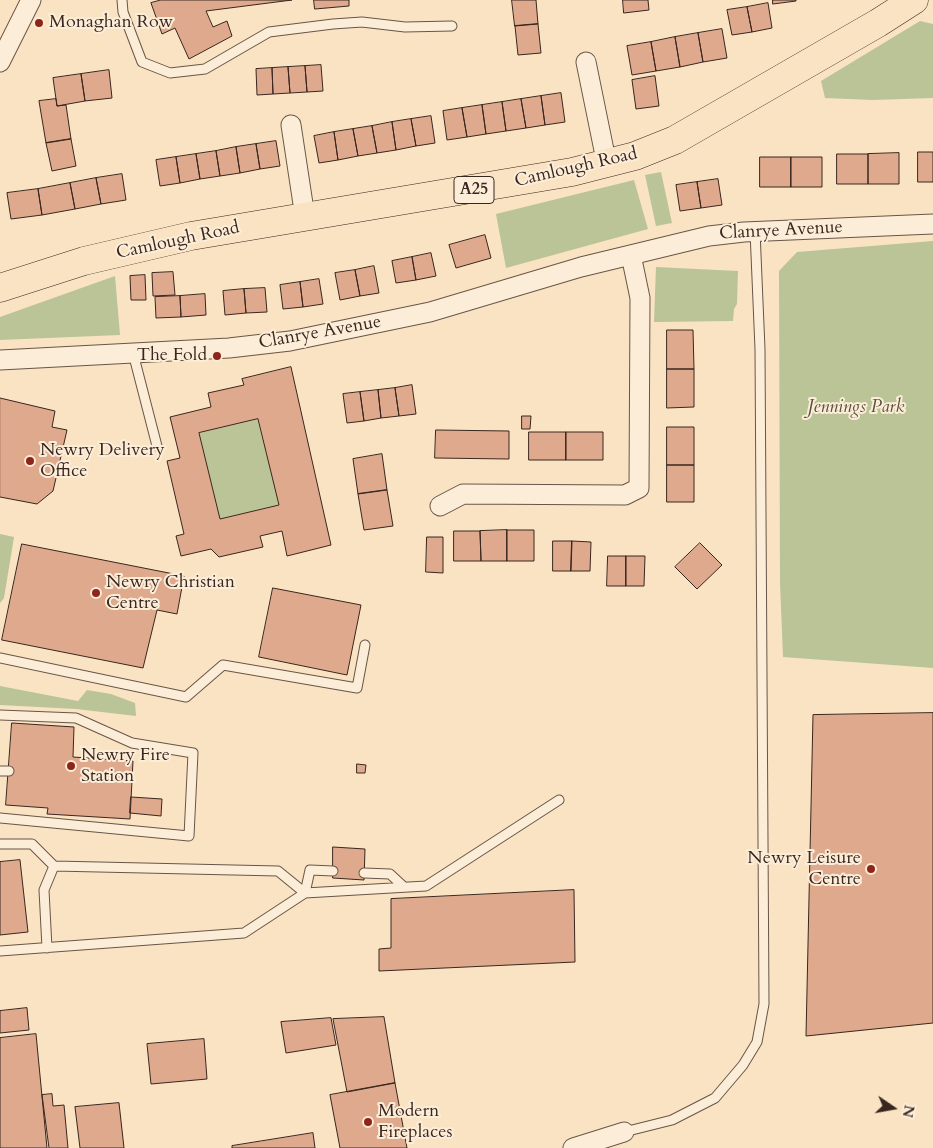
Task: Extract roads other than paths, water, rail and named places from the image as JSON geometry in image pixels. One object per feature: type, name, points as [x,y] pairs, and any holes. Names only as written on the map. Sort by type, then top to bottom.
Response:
[{"type":"main road","name":"Camlough Road","points":[[0,288],[93,258],[192,236],[409,201],[607,164],[675,140],[878,23],[914,0]]},
{"type":"street","points":[[0,62],[31,0]]},
{"type":"street","points":[[586,62],[607,164]]},
{"type":"street","points":[[291,125],[305,217]]},
{"type":"street","name":"Clanrye Avenue","points":[[0,360],[228,348],[290,341],[430,312],[631,255],[709,236],[755,232],[933,224]]},
{"type":"street","points":[[440,506],[463,494],[625,495],[639,488],[640,298],[631,255]]},
{"type":"street","points":[[573,1148],[624,1132]]},
{"type":"lane","points":[[122,0],[123,12],[142,62],[170,73],[205,69],[269,32],[362,22],[405,27],[452,26]]},
{"type":"lane","points":[[624,1132],[672,1120],[715,1098],[743,1065],[757,1042],[764,1004],[760,366],[755,232]]},
{"type":"lane","points":[[133,353],[157,446]]},
{"type":"lane","points":[[0,658],[186,697],[223,665],[357,688],[365,645]]},
{"type":"lane","points":[[0,714],[76,718],[132,743],[193,753],[189,836],[0,818]]},
{"type":"lane","points":[[0,951],[244,933],[304,893],[426,886],[559,800]]},
{"type":"lane","points":[[0,844],[32,844],[54,866],[278,871],[304,893]]},
{"type":"lane","points":[[47,948],[44,890],[54,866]]},
{"type":"lane","points":[[304,893],[310,870],[333,871]]},
{"type":"lane","points":[[364,873],[390,874],[404,887]]},
{"type":"place","name":"Monaghan Row","points":[[39,23]]},
{"type":"place","name":"The Fold","points":[[217,356]]},
{"type":"place","name":"Newry Delivery Office","points":[[30,461]]},
{"type":"place","name":"Newry Christian Centre","points":[[96,593]]},
{"type":"place","name":"Newry Fire Station","points":[[71,766]]},
{"type":"place","name":"Newry Leisure Centre","points":[[871,869]]},
{"type":"place","name":"Modern Fireplaces","points":[[368,1122]]},
{"type":"park label","name":"Jennings Park","points":[[856,408]]}]
